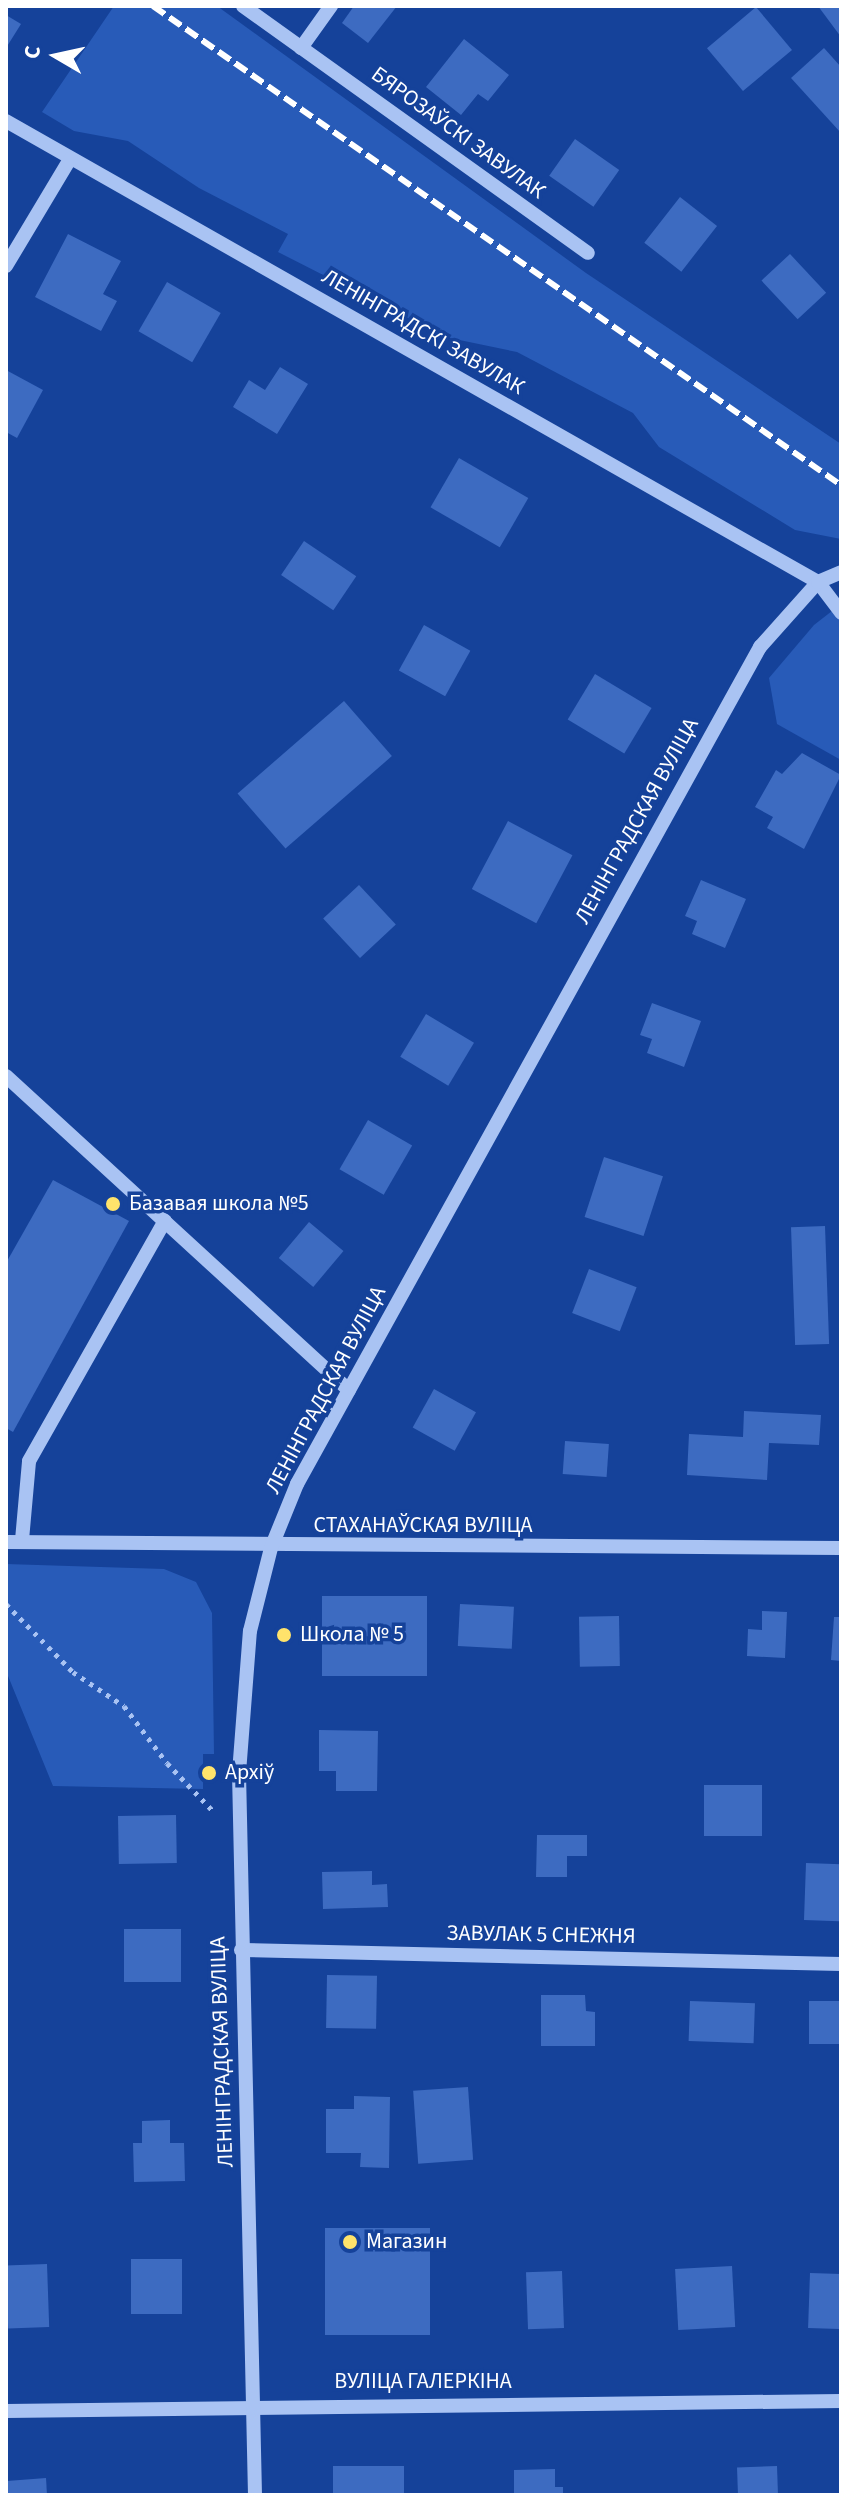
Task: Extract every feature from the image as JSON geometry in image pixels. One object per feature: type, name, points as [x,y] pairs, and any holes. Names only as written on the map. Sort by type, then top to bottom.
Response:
[{"type":"street","name":"БЯРОЗАЎСКІ ЗАВУЛАК","points":[[243,6],[588,253]]},
{"type":"street","points":[[301,48],[331,6]]},
{"type":"street","name":"ЛЕНІНГРАДСКІ ЗАВУЛАК","points":[[6,121],[818,582]]},
{"type":"street","points":[[6,266],[70,159]]},
{"type":"street","name":"ЛЕНІНГРАДСКАЯ ВУЛІЦА","points":[[255,2495],[239,1773],[250,1631],[271,1548],[297,1484],[760,647],[787,611],[818,582],[841,572]]},
{"type":"street","points":[[818,582],[841,613]]},
{"type":"street","points":[[6,1076],[349,1390]]},
{"type":"street","points":[[22,1540],[29,1461],[165,1221]]},
{"type":"street","name":"СТАХАНАЎСКАЯ ВУЛІЦА","points":[[6,1542],[271,1548],[841,1548]]},
{"type":"street","name":"ЗАВУЛАК 5 СНЕЖНЯ","points":[[241,1950],[841,1964]]},
{"type":"street","name":"ВУЛІЦА ГАЛЕРКІНА","points":[[6,2411],[254,2405],[841,2401]]},
{"type":"path","points":[[6,1604],[73,1672],[124,1706],[167,1763],[240,1837]]},
{"type":"shaded area","points":[[114,6],[217,6],[586,273],[841,444],[841,539],[795,530],[659,447],[633,413],[517,352],[445,337],[278,252],[288,234],[199,188],[128,141],[74,131],[42,112]]},
{"type":"shaded area","points":[[841,604],[841,760],[777,724],[769,678],[814,625]]},
{"type":"shaded area","points":[[6,1564],[164,1569],[196,1582],[212,1613],[214,1754],[203,1754],[203,1789],[53,1786],[6,1671]]},
{"type":"building","points":[[354,6],[397,6],[368,43],[342,23]]},
{"type":"building","points":[[818,6],[841,6],[841,37]]},
{"type":"building","points":[[756,7],[792,50],[743,91],[707,48]]},
{"type":"building","points":[[6,15],[21,24],[6,48]]},
{"type":"building","points":[[464,39],[509,75],[488,101],[478,94],[461,115],[426,87]]},
{"type":"building","points":[[824,48],[841,67],[841,133],[791,78]]},
{"type":"building","points":[[575,139],[619,170],[593,207],[549,176]]},
{"type":"building","points":[[680,197],[717,226],[681,272],[644,243]]},
{"type":"building","points":[[68,234],[121,261],[103,294],[117,301],[101,331],[35,297]]},
{"type":"building","points":[[790,254],[826,293],[798,319],[761,281]]},
{"type":"building","points":[[167,282],[221,313],[192,362],[138,331]]},
{"type":"building","points":[[280,367],[308,384],[277,434],[233,407],[249,380],[265,390]]},
{"type":"building","points":[[6,370],[43,390],[17,438],[6,432]]},
{"type":"building","points":[[459,458],[528,498],[500,547],[430,507]]},
{"type":"building","points":[[304,541],[356,576],[333,610],[281,575]]},
{"type":"building","points":[[424,625],[470,651],[445,696],[399,670]]},
{"type":"building","points":[[595,674],[652,708],[624,753],[568,719]]},
{"type":"building","points":[[344,701],[392,756],[285,849],[238,794]]},
{"type":"building","points":[[802,753],[841,775],[804,849],[767,828],[773,817],[755,807],[776,770],[782,774]]},
{"type":"building","points":[[508,821],[572,855],[536,923],[472,889]]},
{"type":"building","points":[[701,880],[746,899],[725,948],[692,934],[697,921],[685,916]]},
{"type":"building","points":[[359,885],[396,924],[360,958],[323,918]]},
{"type":"building","points":[[652,1003],[701,1021],[684,1067],[647,1053],[652,1039],[640,1035]]},
{"type":"building","points":[[426,1014],[474,1043],[448,1086],[400,1057]]},
{"type":"building","points":[[368,1120],[412,1146],[384,1195],[340,1169]]},
{"type":"building","points":[[604,1157],[663,1176],[643,1236],[585,1217]]},
{"type":"building","points":[[53,1180],[129,1221],[13,1432],[6,1428],[6,1263]]},
{"type":"building","points":[[309,1222],[343,1251],[313,1287],[279,1258]]},
{"type":"building","points":[[825,1226],[829,1344],[795,1345],[791,1227]]},
{"type":"building","points":[[589,1269],[637,1287],[620,1331],[572,1313]]},
{"type":"building","points":[[434,1389],[476,1412],[455,1451],[413,1427]]},
{"type":"building","points":[[744,1411],[821,1415],[819,1445],[769,1443],[767,1480],[687,1475],[689,1434],[743,1437]]},
{"type":"building","points":[[565,1441],[609,1444],[607,1477],[563,1474]]},
{"type":"building","points":[[322,1596],[427,1596],[427,1676],[322,1676]]},
{"type":"building","points":[[460,1604],[514,1607],[512,1649],[458,1646]]},
{"type":"building","points":[[762,1611],[787,1612],[785,1658],[747,1656],[748,1629],[762,1630]]},
{"type":"building","points":[[619,1616],[620,1666],[580,1667],[579,1617]]},
{"type":"building","points":[[834,1617],[841,1617],[841,1661],[831,1660]]},
{"type":"building","points":[[319,1730],[378,1731],[377,1791],[336,1791],[336,1771],[319,1771]]},
{"type":"building","points":[[704,1785],[762,1785],[762,1836],[704,1836]]},
{"type":"building","points":[[176,1815],[177,1863],[119,1864],[118,1816]]},
{"type":"building","points":[[537,1835],[587,1835],[587,1856],[567,1856],[567,1877],[536,1877]]},
{"type":"building","points":[[806,1863],[841,1864],[839,1921],[804,1920]]},
{"type":"building","points":[[372,1871],[372,1885],[387,1884],[388,1907],[323,1909],[322,1872]]},
{"type":"building","points":[[124,1929],[181,1929],[181,1982],[124,1982]]},
{"type":"building","points":[[327,1975],[377,1976],[376,2029],[326,2028]]},
{"type":"building","points":[[541,1995],[585,1995],[586,2011],[595,2012],[595,2046],[541,2046]]},
{"type":"building","points":[[690,2001],[755,2003],[754,2043],[689,2041]]},
{"type":"building","points":[[809,2001],[841,2001],[841,2044],[809,2044]]},
{"type":"building","points":[[468,2087],[473,2160],[418,2164],[413,2091]]},
{"type":"building","points":[[354,2096],[390,2097],[389,2168],[360,2167],[361,2153],[326,2153],[326,2109],[354,2109]]},
{"type":"building","points":[[170,2120],[170,2143],[184,2143],[185,2181],[134,2182],[133,2143],[142,2143],[142,2121]]},
{"type":"building","points":[[325,2228],[430,2228],[430,2335],[325,2335]]},
{"type":"building","points":[[131,2259],[182,2259],[182,2314],[131,2314]]},
{"type":"building","points":[[47,2264],[49,2327],[8,2328],[6,2265]]},
{"type":"building","points":[[732,2266],[735,2327],[678,2330],[675,2269]]},
{"type":"building","points":[[562,2271],[564,2328],[528,2329],[526,2272]]},
{"type":"building","points":[[810,2273],[841,2274],[839,2329],[808,2328]]},
{"type":"building","points":[[333,2466],[404,2466],[404,2495],[333,2495]]},
{"type":"building","points":[[777,2466],[778,2495],[738,2495],[737,2467]]},
{"type":"building","points":[[555,2469],[555,2487],[563,2487],[563,2495],[514,2495],[514,2470]]},
{"type":"building","points":[[46,2478],[47,2495],[8,2495],[7,2481]]},
{"type":"railway","points":[[153,6],[841,485]]},
{"type":"place","name":"Базавая школа №5","points":[[113,1204]]},
{"type":"place","name":"Школа № 5","points":[[284,1635]]},
{"type":"place","name":"Архіў","points":[[209,1773]]},
{"type":"place","name":"Магазин","points":[[350,2242]]}]
